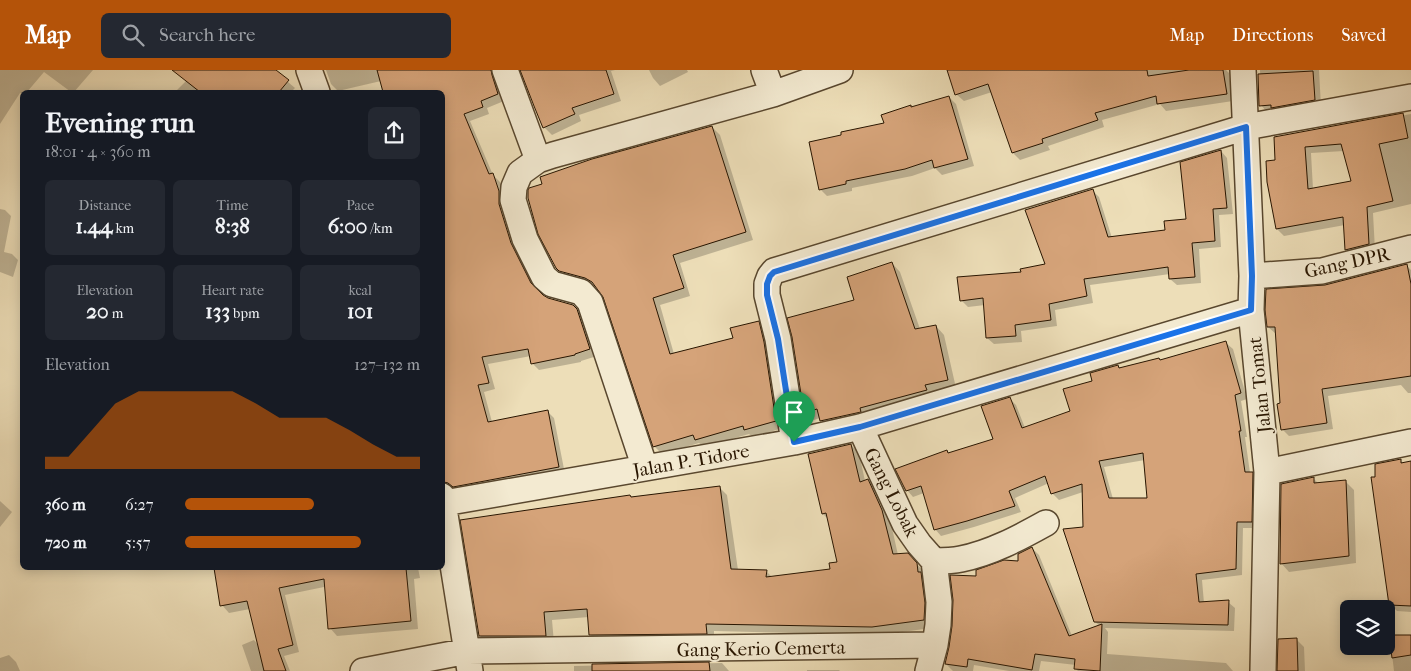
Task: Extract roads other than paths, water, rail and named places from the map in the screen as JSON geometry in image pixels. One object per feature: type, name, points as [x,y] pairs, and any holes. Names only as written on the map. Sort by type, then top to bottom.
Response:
[{"type":"street","points":[[309,70],[316,90]]},
{"type":"street","points":[[505,70],[538,160]]},
{"type":"street","points":[[764,70],[773,94]]},
{"type":"street","points":[[645,468],[590,302],[581,292],[552,284],[544,277],[525,239],[512,200],[514,186],[520,173],[538,160],[553,155],[773,94],[840,70]]},
{"type":"street","name":"Jalan Tomat","points":[[1244,70],[1252,276],[1251,310],[1267,472],[1263,671]]},
{"type":"street","points":[[794,442],[778,339],[767,295],[767,284],[774,272],[1246,127],[1411,97]]},
{"type":"street","name":"Gang DPR","points":[[1252,276],[1322,271],[1411,248]]},
{"type":"street","name":"Jalan P. Tidore","points":[[445,499],[645,468],[794,442],[860,427],[1251,310]]},
{"type":"street","name":"Gang Lobak","points":[[860,427],[905,524],[934,561]]},
{"type":"street","points":[[1267,472],[1411,442]]},
{"type":"street","points":[[445,511],[469,661]]},
{"type":"street","points":[[928,671],[938,624],[939,602],[934,561],[960,560],[989,551],[1014,541],[1046,523]]},
{"type":"street","name":"Gang Kerio Cemerta","points":[[363,671],[469,661],[935,645]]}]
